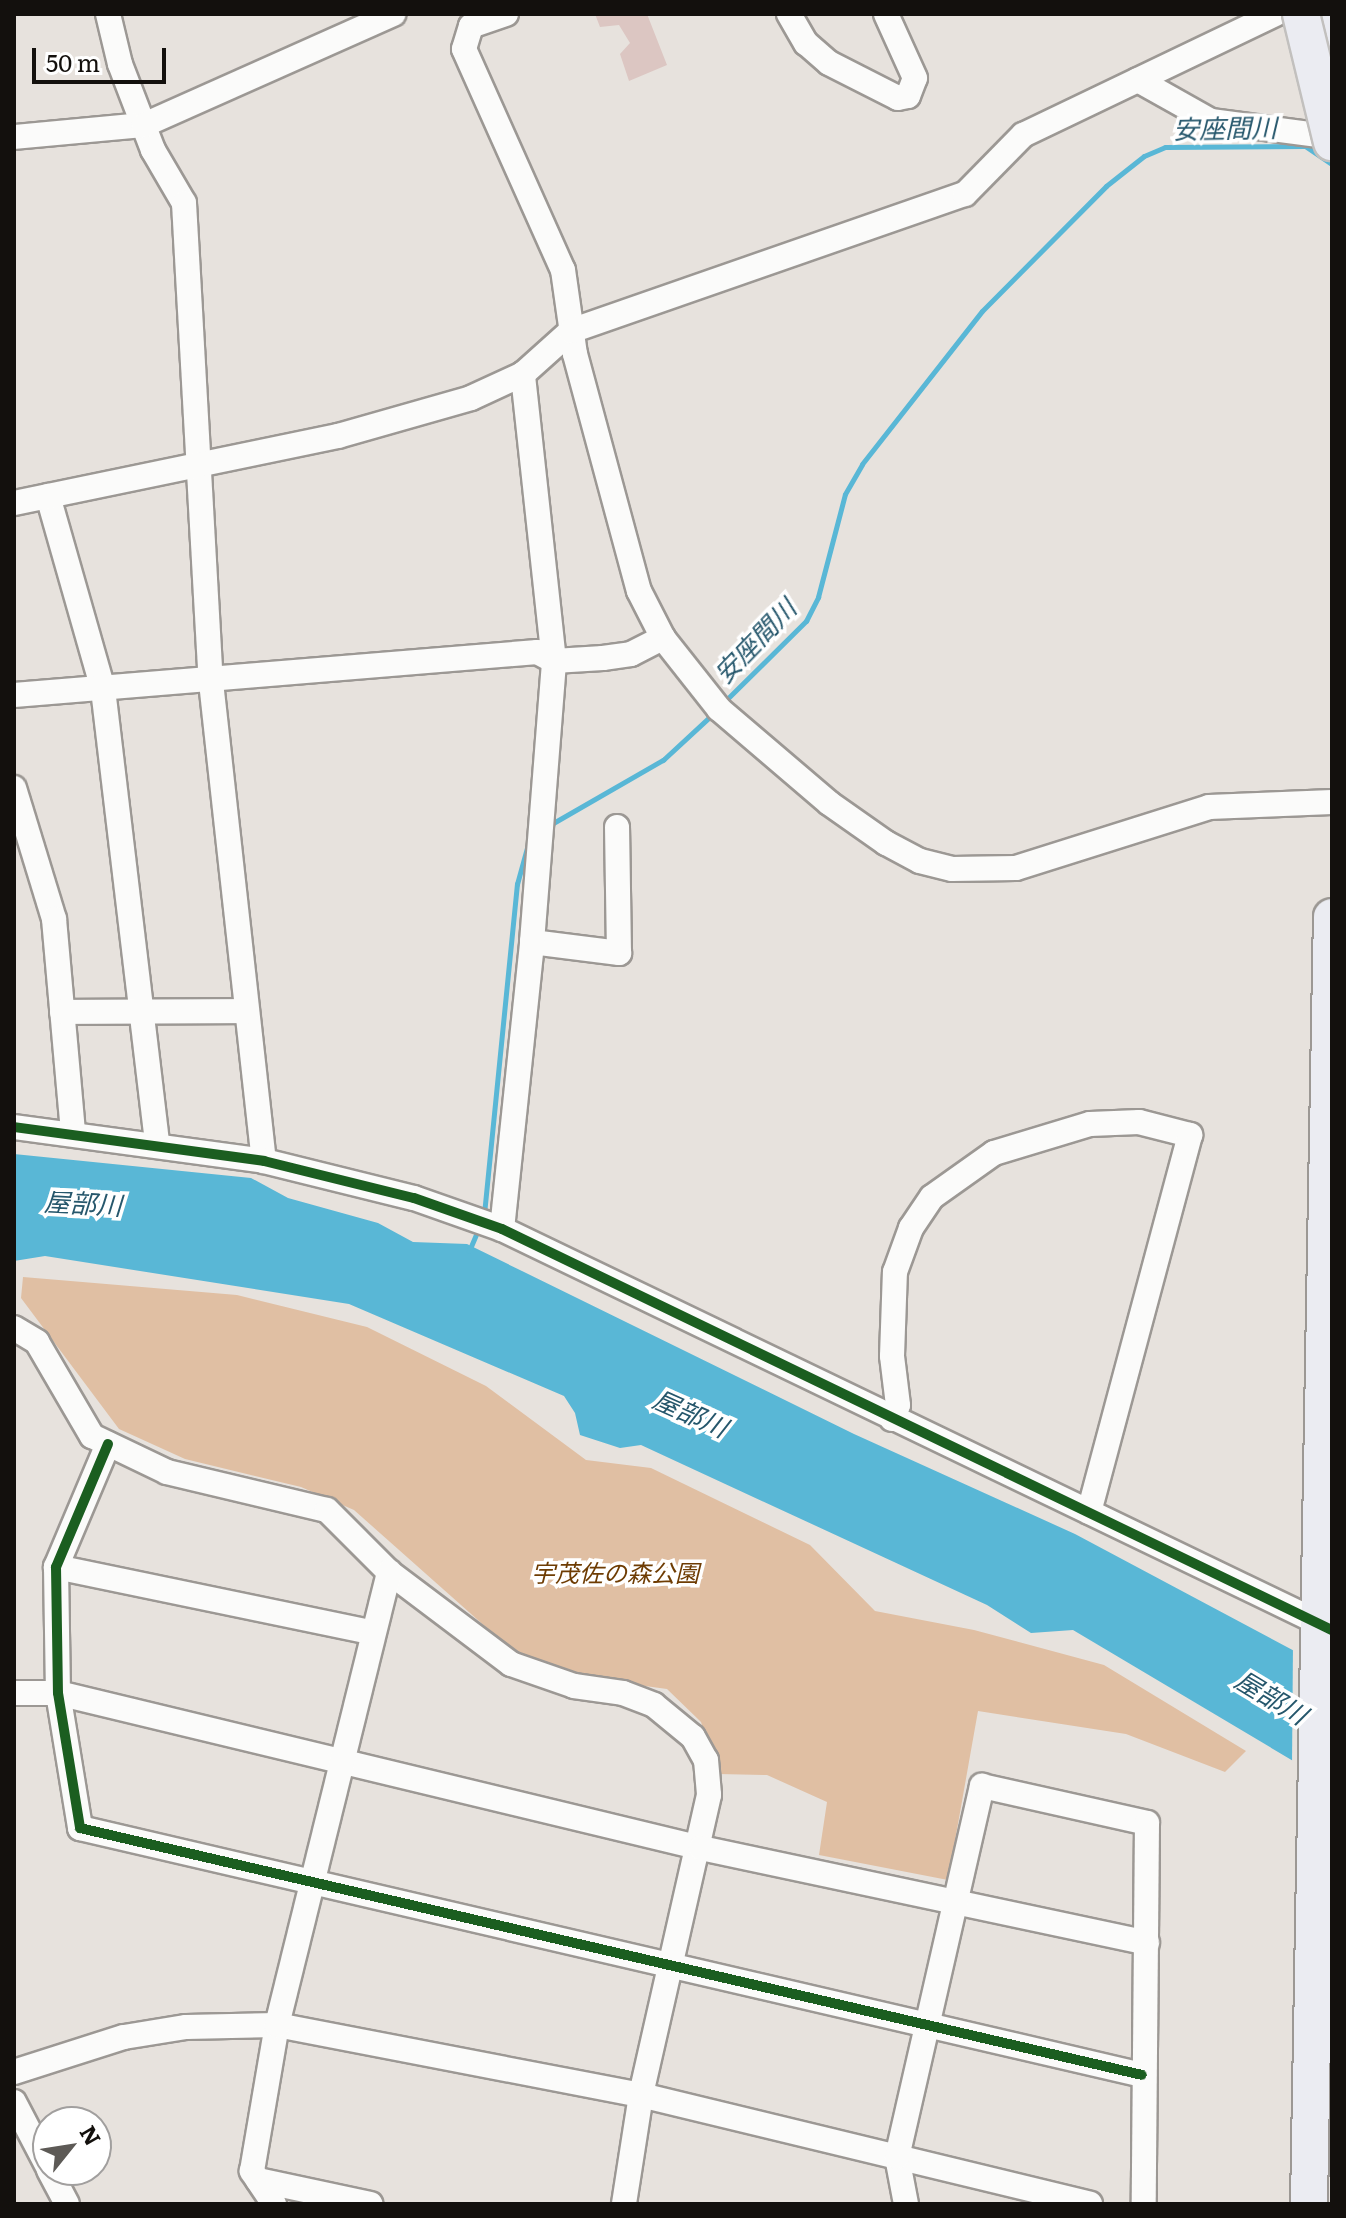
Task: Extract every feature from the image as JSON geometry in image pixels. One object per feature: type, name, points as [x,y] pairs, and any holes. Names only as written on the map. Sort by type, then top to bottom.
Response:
[{"type":"highway","points":[[1301,14],[1332,140]]},
{"type":"highway","points":[[1327,14],[1332,29]]},
{"type":"highway","points":[[1309,2204],[1316,1799],[1324,1635],[1332,917]]},
{"type":"street","points":[[108,14],[144,125],[184,203],[195,464],[211,682],[264,1161]]},
{"type":"street","points":[[14,137],[144,125],[393,14]]},
{"type":"street","points":[[506,14],[465,20],[464,49],[563,270],[571,331],[617,521],[639,591],[663,638],[719,709],[829,803],[920,861],[952,869],[1016,868],[1191,810],[1228,804],[1332,802]]},
{"type":"street","points":[[789,14],[806,43],[829,63],[898,98],[908,96],[915,78],[886,14]]},
{"type":"street","points":[[14,503],[338,436],[471,398],[523,374],[571,331],[965,194],[1023,135],[1275,14]]},
{"type":"street","points":[[1138,80],[1211,121],[1332,140]]},
{"type":"street","points":[[502,1229],[532,942],[554,661],[523,374]]},
{"type":"street","points":[[48,496],[103,689],[157,1144]]},
{"type":"street","points":[[14,695],[211,682],[537,652],[554,661],[631,654],[663,638]]},
{"type":"street","points":[[14,788],[54,919],[73,1133]]},
{"type":"street","points":[[532,942],[619,953],[617,827]]},
{"type":"street","points":[[62,1012],[247,1011]]},
{"type":"street","points":[[892,1419],[898,1405],[892,1356],[895,1272],[911,1228],[932,1197],[994,1153],[1090,1124],[1139,1122],[1190,1135],[1089,1512]]},
{"type":"street","points":[[14,1127],[157,1144],[264,1161],[414,1198],[502,1229],[1089,1512],[1324,1635]]},
{"type":"street","points":[[14,1328],[37,1342],[92,1436],[167,1472],[327,1510],[389,1572],[511,1664],[574,1686],[623,1693],[676,1720],[706,1760],[709,1795],[701,1848],[641,2095],[624,2204]]},
{"type":"street","points":[[108,1444],[56,1567],[58,1693],[80,1828],[673,1963],[927,2028],[1142,2075]]},
{"type":"street","points":[[56,1567],[370,1632]]},
{"type":"street","points":[[274,2204],[252,2171],[277,2025],[314,1880],[370,1632],[389,1572]]},
{"type":"street","points":[[14,1693],[58,1693],[701,1848],[1147,1943]]},
{"type":"street","points":[[906,2204],[897,2157],[982,1786],[1147,1823],[1142,2075],[1144,2204]]},
{"type":"street","points":[[14,2072],[124,2037],[186,2027],[277,2025],[641,2095],[1090,2204]]},
{"type":"street","points":[[14,2102],[32,2136]]},
{"type":"street","points":[[258,2180],[370,2204]]},
{"type":"street","points":[[58,2186],[67,2204]]},
{"type":"green space","name":"宇茂佐の森公園","points":[[23,1277],[237,1295],[367,1327],[486,1386],[586,1460],[651,1468],[810,1545],[875,1611],[974,1630],[1104,1665],[1246,1751],[1225,1772],[1126,1734],[978,1711],[948,1880],[819,1855],[827,1802],[767,1775],[718,1774],[701,1722],[667,1689],[579,1677],[515,1653],[354,1510],[301,1487],[185,1459],[119,1429],[21,1298]]},
{"type":"water","name":"屋部川","points":[[14,1154],[251,1178],[288,1198],[378,1223],[413,1242],[467,1244],[854,1434],[1075,1534],[1332,1671],[1332,1784],[1073,1630],[1031,1633],[987,1605],[641,1445],[620,1448],[580,1435],[575,1413],[564,1396],[349,1304],[45,1256],[14,1261]]},
{"type":"pier","points":[[1293,1644],[1332,1666],[1330,1788],[1292,1765]]},
{"type":"building","points":[[595,14],[647,14],[667,65],[629,81],[620,54],[630,43],[619,25],[600,27]]},
{"type":"waterway","name":"安座間川","points":[[723,703],[806,621],[818,597],[845,494],[862,464],[982,311],[1106,186],[1144,156],[1165,147],[1305,146],[1332,164]]},
{"type":"waterway","name":"安座間川","points":[[548,826],[663,760],[714,713]]},
{"type":"waterway","name":"安座間川","points":[[484,1214],[517,884],[531,833]]},
{"type":"waterway","name":"安座間川","points":[[469,1251],[479,1227]]},
{"type":"cycle path","points":[[14,1127],[264,1161],[414,1198],[502,1229],[1332,1630]]},
{"type":"cycle path","points":[[108,1444],[56,1567],[58,1693],[80,1828],[1142,2075]]}]
